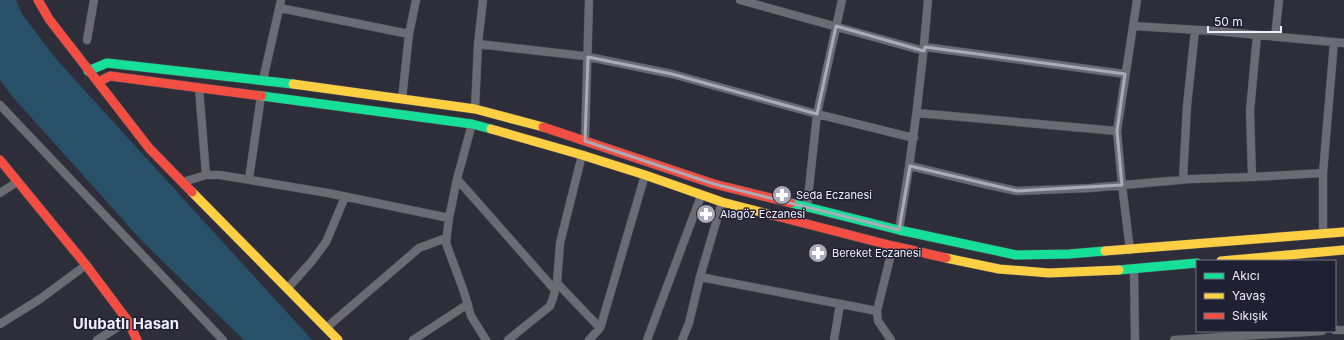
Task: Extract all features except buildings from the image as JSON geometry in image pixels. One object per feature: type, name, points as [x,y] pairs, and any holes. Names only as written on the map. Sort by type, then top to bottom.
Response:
[{"type":"main road","points":[[38,0],[48,19],[149,148],[338,340]]},
{"type":"main road","points":[[88,71],[107,63],[263,80],[475,109],[546,128],[714,184],[899,230],[1016,254],[1069,254],[1130,250],[1344,232]]},
{"type":"main road","points":[[98,82],[110,76],[472,124],[582,154],[722,202],[893,246],[999,269],[1049,273],[1134,269],[1196,263]]},
{"type":"main road","points":[[0,160],[86,264],[128,321],[137,340]]},
{"type":"main road","points":[[1232,260],[1344,250]]},
{"type":"street","points":[[86,40],[94,0]]},
{"type":"street","points":[[402,99],[409,34],[416,0]]},
{"type":"street","points":[[475,109],[478,44],[483,0]]},
{"type":"street","points":[[585,141],[589,0]]},
{"type":"street","points":[[740,0],[924,49],[1125,74]]},
{"type":"street","points":[[807,207],[817,114],[842,0]]},
{"type":"street","points":[[899,230],[914,138],[928,0]]},
{"type":"street","points":[[1130,250],[1117,131],[1137,0]]},
{"type":"street","points":[[1275,37],[1279,0]]},
{"type":"street","points":[[263,80],[280,4],[409,34]]},
{"type":"street","points":[[1133,26],[1344,43]]},
{"type":"street","points":[[1183,179],[1187,106],[1195,30]]},
{"type":"street","points":[[1252,177],[1250,111],[1257,35]]},
{"type":"street","points":[[1322,234],[1323,173],[1334,42]]},
{"type":"street","points":[[478,44],[588,57],[672,74],[817,114],[914,138]]},
{"type":"street","points":[[199,88],[206,175]]},
{"type":"street","points":[[249,179],[261,96]]},
{"type":"street","points":[[0,105],[223,340]]},
{"type":"street","points":[[917,113],[1117,131]]},
{"type":"street","points":[[472,124],[457,179],[449,218],[446,243],[471,316],[486,340]]},
{"type":"street","points":[[508,340],[550,306],[556,287],[560,243],[582,154]]},
{"type":"street","points":[[910,166],[1016,191],[1090,188],[1183,179],[1323,173]]},
{"type":"street","points":[[183,182],[206,175],[220,175],[345,197],[449,218]]},
{"type":"street","points":[[589,340],[600,328],[645,175]]},
{"type":"street","points":[[457,179],[556,287],[600,328]]},
{"type":"street","points":[[0,193],[17,182]]},
{"type":"street","points":[[647,340],[701,196]]},
{"type":"street","points":[[287,289],[312,261],[326,242],[345,197]]},
{"type":"street","points":[[684,340],[700,276],[722,202]]},
{"type":"street","points":[[326,328],[418,248],[446,238]]},
{"type":"street","points":[[891,340],[878,321],[877,311],[893,246]]},
{"type":"street","points":[[0,324],[40,299],[86,264]]},
{"type":"street","points":[[1134,269],[1135,340]]},
{"type":"street","points":[[700,276],[877,311]]},
{"type":"street","points":[[413,340],[468,304]]},
{"type":"street","points":[[834,340],[840,304]]},
{"type":"street","points":[[97,340],[128,321]]},
{"type":"street","points":[[1174,340],[1306,332]]},
{"type":"highlighted area","points":[[836,26],[924,51],[925,47],[1125,74],[1117,131],[1122,185],[1017,191],[910,166],[899,230],[714,184],[585,141],[588,57],[672,74],[817,114]]},
{"type":"water","points":[[0,0],[16,0],[22,14],[56,59],[312,340],[244,340],[143,242],[12,96],[0,80]]},
{"type":"traffic: fast","points":[[88,71],[107,63],[293,84]]},
{"type":"traffic: fast","points":[[262,96],[472,124],[491,129]]},
{"type":"traffic: fast","points":[[791,203],[899,230],[1016,255],[1069,254],[1105,251]]},
{"type":"traffic: fast","points":[[1119,270],[1196,263]]},
{"type":"traffic: slow","points":[[293,84],[475,109],[543,127]]},
{"type":"traffic: slow","points":[[491,129],[582,155],[722,202],[772,215]]},
{"type":"traffic: slow","points":[[192,192],[338,340]]},
{"type":"traffic: slow","points":[[1105,251],[1344,232]]},
{"type":"traffic: slow","points":[[1232,260],[1344,250]]},
{"type":"traffic: slow","points":[[946,258],[999,269],[1049,273],[1119,270]]},
{"type":"traffic: jam","points":[[38,0],[49,19],[149,148],[192,192]]},
{"type":"traffic: jam","points":[[98,82],[110,76],[262,96]]},
{"type":"traffic: jam","points":[[543,127],[714,184],[791,203]]},
{"type":"traffic: jam","points":[[0,160],[86,265],[128,321],[137,340]]},
{"type":"traffic: jam","points":[[772,215],[946,258]]},
{"type":"place","name":"Seda Eczanesi","points":[[782,195]]},
{"type":"place","name":"Alagöz Eczanesi","points":[[706,214]]},
{"type":"place","name":"Bereket Eczanesi","points":[[818,253]]},
{"type":"district","name":"Ulubatlı Hasan","points":[[126,323]]}]
